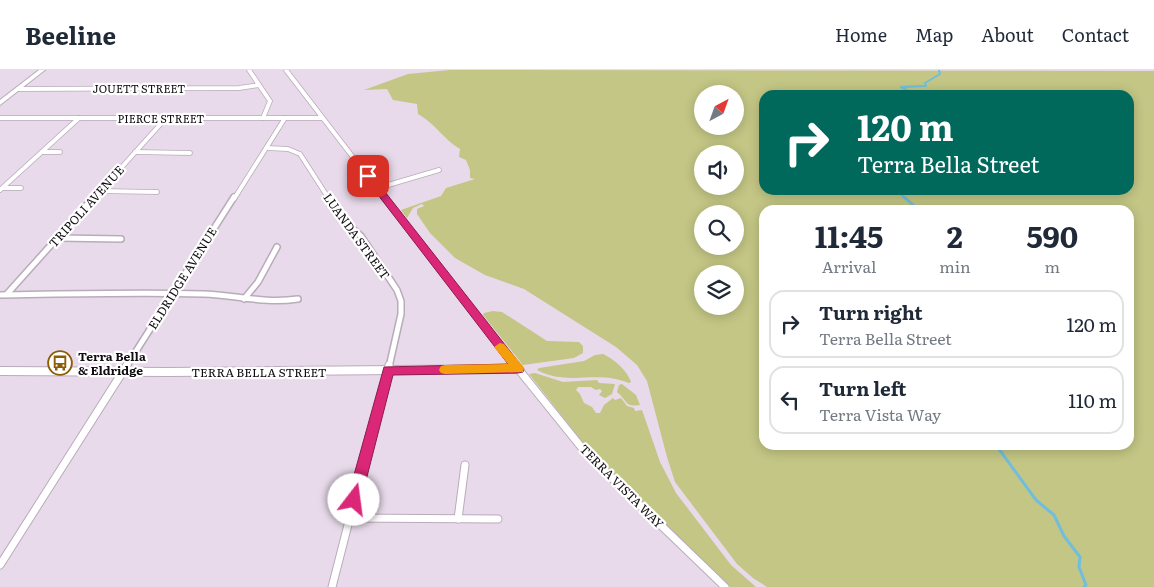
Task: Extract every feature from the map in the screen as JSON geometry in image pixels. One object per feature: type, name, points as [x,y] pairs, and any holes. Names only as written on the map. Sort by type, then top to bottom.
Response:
[{"type":"street","points":[[0,102],[42,70]]},
{"type":"street","points":[[249,70],[270,101],[263,118]]},
{"type":"street","name":"TERRA VISTA WAY","points":[[286,70],[518,369],[586,453],[725,587]]},
{"type":"street","name":"JOUETT STREET","points":[[18,89],[239,88],[259,84]]},
{"type":"street","name":"PIERCE STREET","points":[[0,118],[322,118]]},
{"type":"street","points":[[1,189],[44,152],[79,118]]},
{"type":"street","name":"TRIPOLI AVENUE","points":[[7,294],[166,118]]},
{"type":"street","name":"ELDRIDGE AVENUE","points":[[0,565],[285,118]]},
{"type":"street","name":"LUANDA STREET","points":[[267,148],[288,149],[300,154],[344,221],[361,236],[397,290],[401,301],[401,314],[388,370],[332,587]]},
{"type":"street","points":[[44,152],[60,152]]},
{"type":"street","points":[[135,152],[190,152]]},
{"type":"street","points":[[378,188],[440,170]]},
{"type":"street","points":[[1,189],[21,188]]},
{"type":"street","points":[[100,191],[157,192]]},
{"type":"street","points":[[58,238],[121,239]]},
{"type":"street","points":[[244,299],[258,282],[277,247]]},
{"type":"street","points":[[0,294],[214,294],[279,302],[298,298]]},
{"type":"street","name":"TERRA BELLA STREET","points":[[0,371],[177,372],[518,369]]},
{"type":"street","points":[[458,519],[465,465]]},
{"type":"street","points":[[349,518],[498,519]]},
{"type":"green space","points":[[450,70],[1154,71],[1154,587],[767,587],[753,578],[737,564],[675,482],[647,381],[637,365],[616,347],[524,289],[485,275],[455,258],[430,233],[417,214],[417,209],[424,206],[422,204],[413,208],[407,218],[401,210],[441,196],[446,188],[475,179],[470,178],[470,170],[466,160],[459,157],[460,149],[430,122],[418,114],[417,104],[393,100],[387,89],[364,90],[408,74]]},
{"type":"green space","points":[[493,311],[502,312],[547,341],[579,342],[583,346],[583,353],[574,358],[523,365],[483,315]]},
{"type":"green space","points":[[603,354],[620,365],[631,382],[605,377],[560,377],[537,370],[539,368],[584,361],[595,355]]},
{"type":"green space","points":[[535,373],[563,382],[597,380],[599,383],[615,384],[612,394],[605,398],[599,395],[602,391],[600,389],[578,387],[576,390],[584,403],[592,407],[596,413],[600,413],[604,405],[613,398],[615,400],[621,398],[627,406],[634,408],[635,411],[642,410],[660,462],[676,493],[731,565],[756,587],[730,587],[584,444],[529,374]]},
{"type":"green space","points":[[622,384],[636,395],[640,405],[627,403],[617,392],[619,385]]},
{"type":"waterway","points":[[906,90],[901,87],[926,86],[925,83],[940,74],[939,70]]},
{"type":"waterway","points":[[902,195],[906,199]]},
{"type":"waterway","points":[[904,197],[913,205]]},
{"type":"waterway","points":[[1000,450],[1036,500],[1054,515],[1064,536],[1080,557],[1079,567],[1086,585],[1084,587]]},
{"type":"slow traffic","points":[[445,370],[518,369],[500,347]]},
{"type":"place","name":"Terra Bella & Eldridge","points":[[60,363]]},
{"type":"route","points":[[354,500],[388,370],[518,369],[368,176]]}]
